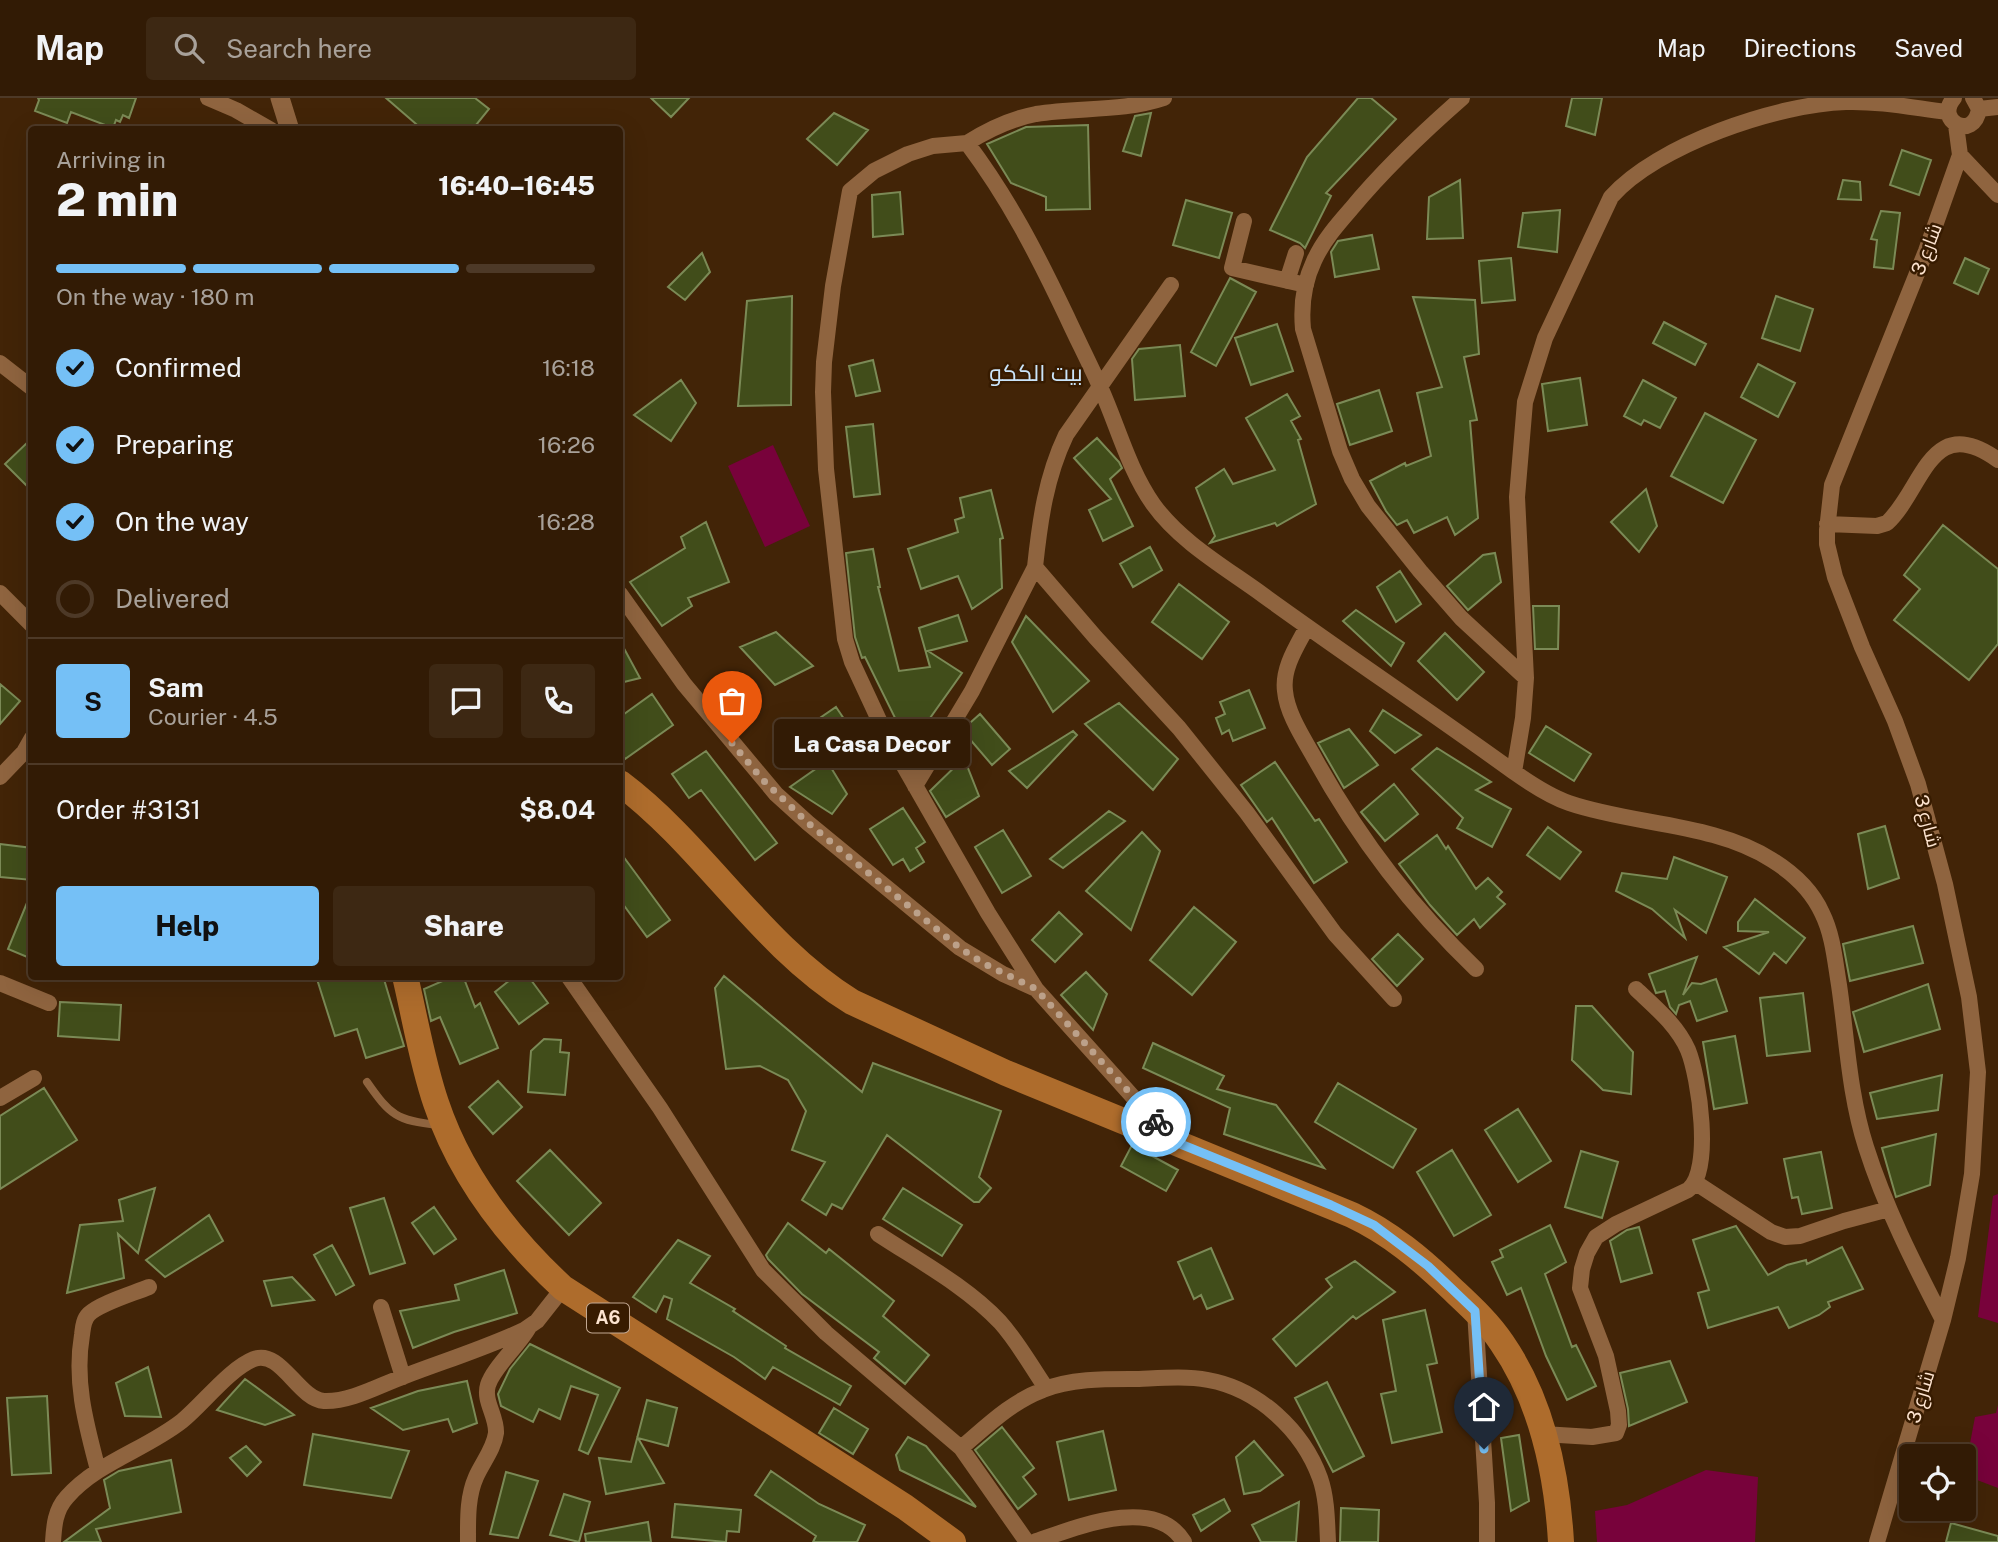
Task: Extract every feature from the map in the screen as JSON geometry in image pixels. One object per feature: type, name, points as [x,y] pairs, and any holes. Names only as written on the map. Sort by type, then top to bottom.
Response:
[{"type":"highway","points":[[623,786],[673,831],[762,928],[831,989],[874,1014],[1006,1073],[1331,1205],[1374,1225],[1428,1266],[1475,1311],[1503,1344],[1534,1403],[1556,1486],[1561,1542]]},
{"type":"highway","name":"A6","points":[[406,980],[428,1077],[444,1125],[482,1196],[536,1264],[563,1288],[905,1507],[953,1542]]},
{"type":"street","points":[[208,98],[264,126]]},
{"type":"street","points":[[280,98],[289,126]]},
{"type":"street","points":[[1164,98],[1123,108],[1035,115],[994,127],[967,143],[933,146],[908,154],[874,171],[850,191],[835,274],[824,362],[825,447],[838,587],[845,639],[866,695],[988,913],[1036,989],[1173,1141]]},
{"type":"street","points":[[1462,98],[1375,180],[1325,240],[1312,263],[1301,311],[1303,329],[1323,398],[1352,479],[1368,506],[1461,618],[1526,678]]},
{"type":"street","points":[[1514,772],[1526,678],[1517,507],[1525,402],[1545,338],[1611,197],[1623,183],[1688,145],[1730,127],[1792,109],[1862,102],[1952,112],[1965,127],[1973,124],[1978,117],[1976,104],[1998,107]]},
{"type":"street","name":"شارع 3","points":[[1877,1542],[1943,1320],[1958,1258],[1972,1174],[1978,1104],[1975,1034],[1947,896],[1927,816],[1895,722],[1835,577],[1827,544],[1827,524],[1832,485],[1921,264],[1960,155],[1952,112]]},
{"type":"street","points":[[967,143],[1020,222],[1101,388],[1134,470],[1153,504],[1167,521],[1195,546],[1550,795],[1600,811],[1709,835],[1746,847],[1788,871],[1806,888],[1824,916],[1832,940],[1857,1112],[1865,1145],[1889,1209],[1943,1320]]},
{"type":"street","points":[[1960,155],[1998,195]]},
{"type":"street","points":[[1244,222],[1232,268],[1306,285]]},
{"type":"street","points":[[1287,281],[1296,253]]},
{"type":"street","points":[[915,786],[972,691],[1035,566],[1044,495],[1055,458],[1074,422],[1101,388],[1171,285]]},
{"type":"street","points":[[0,363],[28,385]]},
{"type":"street","points":[[1827,524],[1877,526],[1887,523],[1929,462],[1946,447],[1956,444],[1971,446],[1998,460]]},
{"type":"street","points":[[1035,566],[1096,638],[1179,727],[1247,813],[1335,934],[1394,999]]},
{"type":"street","points":[[0,593],[28,621]]},
{"type":"street","points":[[623,598],[684,684],[776,794],[960,948],[1003,974],[1036,989]]},
{"type":"street","points":[[1307,626],[1285,676],[1285,691],[1307,744],[1340,804],[1374,854],[1425,917],[1476,969]]},
{"type":"street","points":[[0,777],[28,744]]},
{"type":"street","points":[[571,980],[660,1108],[763,1270],[826,1333],[961,1448],[1027,1542]]},
{"type":"street","points":[[0,983],[49,1003]]},
{"type":"street","points":[[1544,1434],[1592,1437],[1616,1433],[1619,1425],[1618,1411],[1606,1356],[1580,1288],[1582,1269],[1596,1237],[1616,1224],[1688,1190],[1696,1183],[1700,1164],[1702,1135],[1699,1100],[1688,1050],[1673,1026],[1636,989]]},
{"type":"street","points":[[0,1098],[33,1078]]},
{"type":"street","points":[[1696,1183],[1771,1231],[1785,1237],[1800,1236],[1889,1209]]},
{"type":"street","points":[[878,1234],[962,1289],[983,1307],[1008,1332],[1046,1388]]},
{"type":"street","points":[[98,1469],[79,1394],[79,1354],[84,1324],[86,1317],[95,1310],[149,1287]]},
{"type":"street","points":[[468,1542],[468,1507],[475,1479],[488,1455],[496,1431],[487,1388],[494,1374],[520,1343],[530,1326],[563,1288]]},
{"type":"street","points":[[381,1307],[403,1377]]},
{"type":"street","points":[[1475,1311],[1487,1542]]},
{"type":"street","points":[[52,1542],[61,1504],[98,1469],[179,1423],[233,1374],[256,1359],[263,1358],[275,1363],[307,1394],[321,1401],[350,1396],[403,1377],[530,1326]]},
{"type":"street","points":[[961,1448],[1006,1410],[1046,1388],[1124,1379],[1210,1380],[1249,1395],[1293,1430],[1321,1480],[1328,1542]]},
{"type":"street","points":[[1034,1542],[1092,1523],[1133,1517],[1166,1524],[1180,1534],[1184,1542]]},
{"type":"lane","points":[[367,1082],[399,1118],[410,1122],[444,1125]]},
{"type":"shaded area","points":[[773,445],[810,526],[765,547],[728,466]]},
{"type":"shaded area","points":[[1998,1194],[1998,1323],[1978,1317],[1993,1196]]},
{"type":"shaded area","points":[[1998,1405],[1998,1488],[1976,1480],[1976,1444],[1970,1444],[1975,1417],[1996,1413]]},
{"type":"shaded area","points":[[1706,1470],[1758,1477],[1755,1542],[1597,1542],[1595,1511],[1627,1505]]},
{"type":"building","points":[[38,98],[136,98],[129,118],[123,115],[120,122],[116,120],[114,126],[71,112],[67,123],[35,111]]},
{"type":"building","points":[[386,98],[475,98],[489,109],[475,126],[418,126]]},
{"type":"building","points":[[651,98],[689,98],[671,117]]},
{"type":"building","points":[[1358,98],[1371,98],[1396,119],[1326,193],[1331,196],[1305,248],[1300,243],[1270,230],[1307,157]]},
{"type":"building","points":[[1572,98],[1602,98],[1595,135],[1566,126]]},
{"type":"building","points":[[834,113],[868,130],[837,165],[807,139]]},
{"type":"building","points":[[1151,113],[1141,156],[1123,151],[1135,116]]},
{"type":"building","points":[[1088,125],[1090,209],[1046,210],[1046,197],[1011,183],[987,144],[1026,127]]},
{"type":"building","points":[[1902,150],[1931,160],[1919,195],[1890,185]]},
{"type":"building","points":[[1460,180],[1463,238],[1427,239],[1429,197]]},
{"type":"building","points":[[1843,180],[1860,182],[1861,200],[1838,199]]},
{"type":"building","points":[[900,192],[903,234],[873,237],[872,195]]},
{"type":"building","points":[[1186,200],[1232,213],[1219,258],[1173,245]]},
{"type":"building","points":[[1560,210],[1557,252],[1518,247],[1523,213]]},
{"type":"building","points":[[1881,211],[1900,213],[1893,269],[1874,267],[1877,240],[1871,239]]},
{"type":"building","points":[[1372,235],[1379,269],[1335,277],[1331,252],[1338,241]]},
{"type":"building","points":[[702,253],[710,272],[685,300],[668,287]]},
{"type":"building","points":[[1511,258],[1515,300],[1482,303],[1479,261]]},
{"type":"building","points":[[1965,258],[1989,269],[1978,294],[1954,283]]},
{"type":"building","points":[[1230,278],[1256,292],[1216,366],[1191,352]]},
{"type":"building","points":[[792,296],[791,405],[738,406],[747,301]]},
{"type":"building","points":[[1776,296],[1813,309],[1800,351],[1762,338]]},
{"type":"building","points":[[1413,297],[1475,300],[1479,354],[1464,357],[1477,420],[1470,421],[1478,518],[1455,535],[1447,517],[1414,533],[1407,520],[1397,525],[1370,481],[1405,463],[1406,466],[1431,456],[1417,393],[1442,387]]},
{"type":"building","points":[[1664,322],[1706,344],[1695,365],[1653,343]]},
{"type":"building","points":[[1277,324],[1293,371],[1251,385],[1235,338]]},
{"type":"building","points":[[1180,345],[1185,396],[1135,400],[1132,359],[1139,349]]},
{"type":"building","points":[[873,360],[880,391],[856,396],[849,366]]},
{"type":"building","points":[[1758,364],[1795,383],[1778,417],[1741,397]]},
{"type":"building","points":[[1580,378],[1587,425],[1548,431],[1542,384]]},
{"type":"building","points":[[681,380],[696,403],[671,441],[634,415]]},
{"type":"building","points":[[1643,380],[1676,398],[1660,428],[1644,420],[1641,425],[1624,416]]},
{"type":"building","points":[[1379,390],[1392,431],[1350,445],[1337,404]]},
{"type":"building","points":[[1287,394],[1300,416],[1291,421],[1301,439],[1298,440],[1316,504],[1277,526],[1275,523],[1210,543],[1215,536],[1196,488],[1224,469],[1233,484],[1275,470],[1246,418]]},
{"type":"building","points":[[1705,413],[1756,440],[1723,503],[1671,476]]},
{"type":"building","points":[[873,424],[880,494],[854,497],[846,427]]},
{"type":"building","points":[[1097,438],[1122,468],[1110,479],[1133,526],[1103,541],[1089,510],[1111,499],[1074,458]]},
{"type":"building","points":[[28,442],[28,487],[5,464]]},
{"type":"building","points":[[1646,489],[1657,526],[1639,552],[1611,522]]},
{"type":"building","points":[[991,490],[1003,538],[1000,539],[1002,588],[972,609],[958,576],[921,589],[908,549],[958,532],[955,520],[964,517],[960,498]]},
{"type":"building","points":[[706,522],[729,582],[688,598],[692,606],[662,626],[630,582],[685,548],[681,537]]},
{"type":"building","points":[[1943,525],[1998,569],[1998,644],[1969,680],[1894,620],[1920,589],[1904,575]]},
{"type":"building","points":[[1150,547],[1162,570],[1133,587],[1120,564]]},
{"type":"building","points":[[873,549],[878,587],[899,671],[930,667],[919,628],[958,615],[967,641],[928,651],[962,673],[930,718],[898,724],[865,657],[862,658],[855,637],[846,553]]},
{"type":"building","points":[[1495,553],[1501,582],[1468,610],[1447,586],[1483,555]]},
{"type":"building","points":[[1400,571],[1421,604],[1396,622],[1377,587]]},
{"type":"building","points":[[1179,584],[1229,622],[1202,659],[1152,622]]},
{"type":"building","points":[[1533,606],[1559,606],[1558,649],[1535,649]]},
{"type":"building","points":[[1356,610],[1404,643],[1391,666],[1343,621]]},
{"type":"building","points":[[1026,616],[1089,681],[1053,712],[1012,642]]},
{"type":"building","points":[[776,632],[813,666],[775,685],[740,647]]},
{"type":"building","points":[[1445,633],[1484,672],[1457,700],[1418,661]]},
{"type":"building","points":[[623,647],[640,678],[623,682]]},
{"type":"building","points":[[0,684],[20,701],[0,724]]},
{"type":"building","points":[[1249,690],[1265,728],[1233,741],[1229,730],[1222,734],[1216,718],[1225,714],[1220,702]]},
{"type":"building","points":[[652,694],[673,725],[625,759],[623,715]]},
{"type":"building","points":[[1119,703],[1178,759],[1153,790],[1085,724]]},
{"type":"building","points":[[836,707],[863,747],[840,762],[814,722]]},
{"type":"building","points":[[1383,710],[1421,735],[1395,753],[1370,731]]},
{"type":"building","points":[[980,714],[1010,749],[992,765],[962,730]]},
{"type":"building","points":[[1546,726],[1591,754],[1574,781],[1529,753]]},
{"type":"building","points":[[1349,729],[1378,765],[1344,788],[1318,743]]},
{"type":"building","points":[[1073,731],[1077,735],[1027,788],[1009,771]]},
{"type":"building","points":[[1437,748],[1491,782],[1476,790],[1511,809],[1492,847],[1457,828],[1463,818],[1412,769]]},
{"type":"building","points":[[706,751],[777,843],[755,860],[701,790],[689,798],[672,774]]},
{"type":"building","points":[[964,758],[979,796],[946,817],[930,791]]},
{"type":"building","points":[[827,761],[847,794],[832,814],[790,787]]},
{"type":"building","points":[[1275,762],[1315,821],[1319,819],[1347,862],[1314,883],[1272,818],[1267,822],[1241,785]]},
{"type":"building","points":[[1394,784],[1418,814],[1385,841],[1361,812]]},
{"type":"building","points":[[903,808],[925,842],[916,848],[924,862],[910,871],[903,859],[893,865],[870,829]]},
{"type":"building","points":[[1109,811],[1125,821],[1063,868],[1050,859]]},
{"type":"building","points":[[1885,826],[1899,878],[1868,889],[1858,834]]},
{"type":"building","points":[[1548,827],[1581,852],[1560,879],[1527,855]]},
{"type":"building","points":[[1003,830],[1031,876],[1002,893],[975,847]]},
{"type":"building","points":[[1142,832],[1160,851],[1131,930],[1086,891]]},
{"type":"building","points":[[1437,835],[1446,849],[1448,846],[1476,889],[1488,878],[1502,892],[1497,897],[1505,904],[1480,928],[1474,919],[1457,935],[1399,864]]},
{"type":"building","points":[[0,844],[28,848],[28,880],[0,877]]},
{"type":"building","points":[[623,856],[670,920],[647,937],[623,904]]},
{"type":"building","points":[[1674,857],[1727,877],[1706,933],[1675,910],[1685,938],[1652,909],[1616,891],[1622,873],[1667,879]]},
{"type":"building","points":[[1755,899],[1805,938],[1786,963],[1774,953],[1759,974],[1724,947],[1769,932],[1738,931],[1738,922]]},
{"type":"building","points":[[28,900],[28,957],[8,949]]},
{"type":"building","points":[[1194,907],[1236,942],[1192,995],[1150,960]]},
{"type":"building","points":[[1059,912],[1082,934],[1055,962],[1032,940]]},
{"type":"building","points":[[1913,926],[1923,963],[1850,981],[1843,944]]},
{"type":"building","points":[[1398,934],[1423,959],[1397,986],[1372,959]]},
{"type":"building","points":[[1697,957],[1683,995],[1692,983],[1701,984],[1716,979],[1727,1011],[1697,1021],[1690,1001],[1679,1005],[1676,1014],[1670,1007],[1665,991],[1656,993],[1649,974]]},
{"type":"building","points":[[1086,972],[1107,994],[1093,1030],[1061,995]]},
{"type":"building","points":[[724,976],[862,1092],[873,1063],[1001,1111],[979,1177],[991,1188],[979,1202],[974,1202],[887,1135],[842,1209],[832,1204],[826,1215],[802,1200],[825,1162],[792,1150],[806,1111],[788,1080],[760,1066],[726,1069],[715,988]]},
{"type":"building","points":[[317,980],[384,980],[404,1046],[366,1058],[357,1029],[335,1036]]},
{"type":"building","points":[[445,980],[465,980],[475,1007],[480,1003],[498,1048],[460,1064],[440,1017],[431,1021],[424,989]]},
{"type":"building","points":[[510,980],[531,980],[548,1003],[519,1024],[495,992]]},
{"type":"building","points":[[1928,984],[1940,1029],[1864,1052],[1853,1012]]},
{"type":"building","points":[[1803,993],[1810,1051],[1767,1056],[1760,998]]},
{"type":"building","points":[[60,1002],[121,1005],[119,1040],[58,1036]]},
{"type":"building","points":[[1576,1006],[1592,1006],[1633,1052],[1631,1094],[1603,1090],[1572,1060]]},
{"type":"building","points":[[1735,1036],[1747,1103],[1714,1109],[1703,1042]]},
{"type":"building","points":[[544,1039],[561,1040],[560,1052],[569,1053],[565,1095],[528,1092],[531,1051]]},
{"type":"building","points":[[1153,1043],[1224,1076],[1217,1089],[1276,1105],[1324,1168],[1224,1134],[1230,1108],[1143,1068]]},
{"type":"building","points":[[1942,1075],[1938,1110],[1877,1119],[1870,1093]]},
{"type":"building","points":[[498,1081],[522,1107],[493,1134],[469,1107]]},
{"type":"building","points":[[1338,1083],[1416,1129],[1393,1168],[1315,1122]]},
{"type":"building","points":[[44,1088],[77,1140],[0,1189],[0,1116]]},
{"type":"building","points":[[1518,1109],[1551,1161],[1518,1182],[1485,1130]]},
{"type":"building","points":[[1936,1134],[1930,1185],[1896,1197],[1882,1148]]},
{"type":"building","points":[[1132,1145],[1178,1170],[1166,1191],[1121,1166]]},
{"type":"building","points":[[550,1150],[601,1203],[569,1235],[517,1181]]},
{"type":"building","points":[[1452,1150],[1491,1215],[1454,1236],[1417,1172]]},
{"type":"building","points":[[1581,1151],[1618,1162],[1602,1218],[1565,1207]]},
{"type":"building","points":[[1821,1152],[1832,1208],[1802,1214],[1798,1197],[1792,1198],[1784,1159]]},
{"type":"building","points":[[155,1188],[138,1253],[118,1234],[124,1278],[67,1293],[80,1225],[123,1221],[119,1200]]},
{"type":"building","points":[[903,1188],[962,1225],[942,1256],[883,1219]]},
{"type":"building","points":[[384,1198],[405,1263],[370,1274],[350,1208]]},
{"type":"building","points":[[434,1207],[456,1239],[434,1254],[412,1223]]},
{"type":"building","points":[[209,1215],[223,1241],[165,1277],[146,1260]]},
{"type":"building","points":[[788,1223],[826,1253],[829,1249],[894,1301],[883,1316],[929,1355],[905,1384],[874,1358],[879,1352],[802,1294],[768,1259],[766,1255]]},
{"type":"building","points":[[1550,1225],[1566,1262],[1545,1274],[1572,1347],[1576,1345],[1596,1386],[1567,1400],[1546,1356],[1521,1288],[1507,1295],[1492,1262],[1503,1257],[1500,1250]]},
{"type":"building","points":[[1736,1226],[1768,1275],[1787,1265],[1806,1260],[1807,1264],[1842,1247],[1863,1289],[1828,1302],[1830,1307],[1819,1315],[1789,1328],[1778,1307],[1708,1328],[1698,1293],[1709,1290],[1693,1240]]},
{"type":"building","points":[[1639,1227],[1652,1273],[1621,1282],[1610,1241],[1627,1230]]},
{"type":"building","points":[[678,1240],[710,1256],[690,1283],[735,1309],[733,1311],[786,1346],[785,1348],[851,1386],[840,1405],[773,1367],[765,1379],[734,1357],[667,1319],[672,1299],[664,1296],[656,1312],[633,1297]]},
{"type":"building","points":[[332,1245],[354,1285],[336,1295],[314,1255]]},
{"type":"building","points":[[1211,1248],[1233,1299],[1207,1309],[1201,1295],[1194,1299],[1178,1262]]},
{"type":"building","points":[[1355,1261],[1395,1292],[1356,1319],[1353,1316],[1296,1366],[1273,1339],[1332,1287],[1326,1279]]},
{"type":"building","points":[[504,1270],[517,1313],[413,1348],[400,1311],[459,1300],[455,1285]]},
{"type":"building","points":[[292,1277],[314,1300],[272,1306],[264,1281]]},
{"type":"building","points":[[1425,1310],[1437,1363],[1427,1365],[1442,1432],[1392,1443],[1381,1394],[1396,1391],[1383,1320]]},
{"type":"building","points":[[530,1344],[620,1388],[588,1454],[579,1450],[598,1395],[571,1386],[560,1419],[539,1409],[533,1422],[501,1406],[498,1394],[510,1369]]},
{"type":"building","points":[[1670,1361],[1687,1402],[1629,1426],[1620,1373]]},
{"type":"building","points":[[148,1367],[161,1417],[125,1416],[116,1383]]},
{"type":"building","points":[[245,1379],[294,1415],[265,1425],[217,1410]]},
{"type":"building","points":[[467,1381],[477,1423],[453,1432],[448,1419],[403,1430],[371,1408],[418,1391]]},
{"type":"building","points":[[1327,1382],[1364,1456],[1333,1472],[1295,1398]]},
{"type":"building","points":[[47,1396],[51,1473],[12,1475],[7,1398]]},
{"type":"building","points":[[647,1400],[677,1408],[668,1446],[638,1438],[664,1483],[606,1494],[599,1458],[631,1462]]},
{"type":"building","points":[[834,1408],[868,1429],[853,1454],[819,1433]]},
{"type":"building","points":[[1002,1427],[1034,1468],[1023,1477],[1036,1494],[1018,1509],[975,1450]]},
{"type":"building","points":[[1103,1431],[1116,1490],[1069,1500],[1057,1442]]},
{"type":"building","points":[[313,1434],[409,1451],[391,1498],[304,1485]]},
{"type":"building","points":[[1519,1435],[1529,1501],[1511,1511],[1501,1438]]},
{"type":"building","points":[[908,1437],[926,1446],[976,1507],[900,1470],[896,1455]]},
{"type":"building","points":[[1254,1441],[1283,1475],[1260,1491],[1244,1494],[1236,1457]]},
{"type":"building","points":[[246,1446],[261,1462],[247,1476],[230,1458]]},
{"type":"building","points":[[171,1460],[181,1512],[96,1529],[101,1542],[64,1542],[110,1508],[104,1480],[119,1471]]},
{"type":"building","points":[[771,1471],[819,1504],[865,1525],[857,1542],[813,1542],[816,1536],[755,1495]]},
{"type":"building","points":[[506,1472],[538,1481],[518,1538],[490,1534]]},
{"type":"building","points":[[564,1494],[590,1502],[579,1542],[550,1535]]},
{"type":"building","points":[[1224,1499],[1230,1511],[1201,1531],[1193,1515]]},
{"type":"building","points":[[1299,1502],[1296,1542],[1261,1542],[1252,1525]]},
{"type":"building","points":[[675,1504],[741,1510],[739,1532],[727,1531],[726,1542],[672,1537]]},
{"type":"building","points":[[1341,1508],[1379,1510],[1378,1542],[1340,1542]]},
{"type":"building","points":[[648,1522],[651,1542],[586,1542],[585,1534]]},
{"type":"building","points":[[1951,1523],[1998,1536],[1998,1542],[1946,1542]]},
{"type":"way so far","points":[[732,743],[776,794],[808,823],[960,948],[1003,974],[1036,989],[1156,1122]]},
{"type":"place","name":"La Casa Decor","points":[[732,743]]},
{"type":"district","name":"بيت الككو","points":[[1036,373]]},
{"type":"route","points":[[1156,1122],[1173,1141],[1374,1225],[1428,1266],[1475,1311],[1484,1449]]}]
